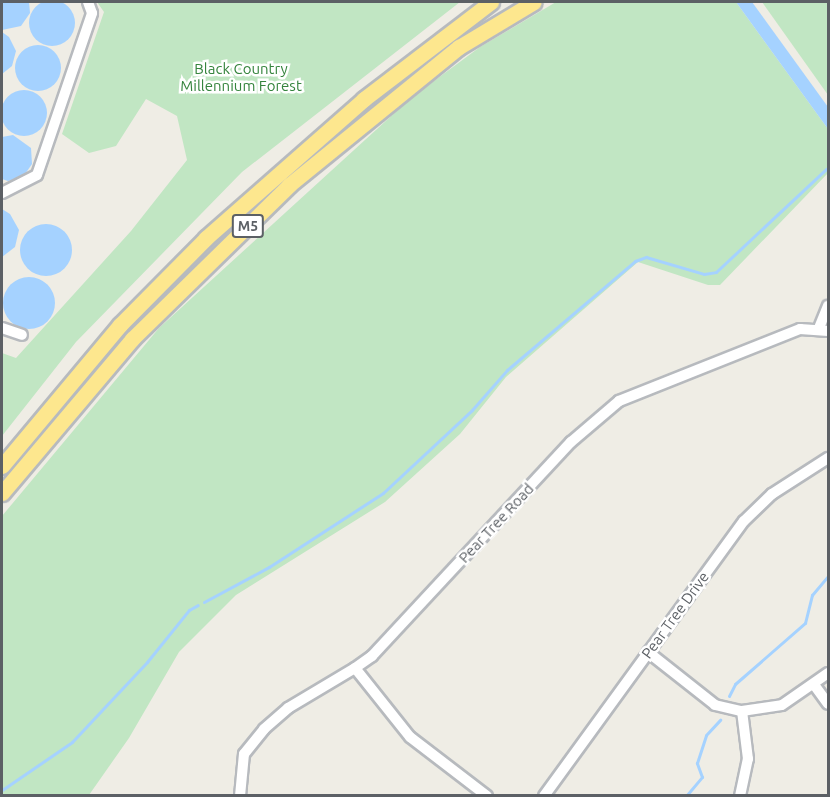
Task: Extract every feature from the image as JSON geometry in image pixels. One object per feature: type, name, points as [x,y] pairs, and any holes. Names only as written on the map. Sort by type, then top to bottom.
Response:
[{"type":"highway","name":"M5","points":[[2,466],[120,326],[206,238],[364,99],[491,2]]},
{"type":"highway","name":"M5","points":[[2,493],[132,339],[290,185],[459,47],[534,2]]},
{"type":"street","points":[[2,193],[37,175],[92,13],[88,2]]},
{"type":"street","points":[[824,329],[828,306]]},
{"type":"street","points":[[2,328],[22,334]]},
{"type":"street","name":"Pear Tree Road","points":[[240,795],[244,754],[264,729],[288,708],[372,656],[571,442],[619,401],[800,329],[824,329]]},
{"type":"street","name":"Pear Tree Drive","points":[[544,795],[744,521],[772,494],[828,458]]},
{"type":"street","points":[[648,652],[715,705],[742,711],[782,705],[815,686],[828,673]]},
{"type":"street","points":[[355,668],[410,737],[487,795]]},
{"type":"street","points":[[815,686],[828,704]]},
{"type":"street","points":[[740,795],[748,759],[742,711]]},
{"type":"green space","name":"Black Country Millennium Forest","points":[[97,2],[460,2],[242,172],[76,342],[2,436],[2,353],[16,358],[131,231],[187,160],[177,116],[146,99],[116,146],[89,153],[62,134],[104,12]]},
{"type":"green space","points":[[556,2],[736,2],[828,129],[828,173],[720,285],[708,285],[638,262],[506,377],[460,434],[385,502],[236,595],[179,652],[129,738],[89,795],[2,796],[2,516],[159,328],[411,98],[480,47]]},
{"type":"green space","points":[[762,2],[828,2],[828,95]]},
{"type":"water","points":[[52,0],[68,7],[75,23],[68,39],[52,46],[36,39],[29,23],[36,7]]},
{"type":"water","points":[[2,2],[29,2],[30,13],[21,26],[2,30]]},
{"type":"water","points":[[736,2],[752,2],[828,107],[828,129]]},
{"type":"water","points":[[2,32],[9,37],[16,51],[12,66],[2,74]]},
{"type":"water","points":[[38,45],[54,52],[61,68],[54,84],[38,91],[22,84],[15,68],[22,52]]},
{"type":"water","points":[[24,90],[40,97],[47,113],[40,129],[24,136],[8,129],[1,113],[8,97]]},
{"type":"water","points":[[13,135],[31,148],[32,164],[23,177],[8,181],[2,179],[2,137]]},
{"type":"water","points":[[2,209],[10,214],[19,230],[15,247],[2,257]]},
{"type":"water","points":[[46,224],[56,226],[64,232],[70,240],[72,250],[70,260],[64,268],[56,274],[46,276],[36,274],[28,268],[22,260],[20,250],[22,240],[28,232],[36,226]]},
{"type":"water","points":[[29,277],[39,279],[47,285],[53,293],[55,303],[53,313],[47,321],[39,327],[29,329],[19,327],[11,321],[5,313],[3,303],[5,293],[11,285],[19,279]]},
{"type":"waterway","points":[[204,602],[269,567],[383,493],[472,410],[507,370],[635,261],[646,257],[704,274],[716,272],[826,169]]},
{"type":"waterway","points":[[729,696],[735,684],[805,623],[812,595],[828,576]]},
{"type":"waterway","points":[[2,790],[72,742],[147,662],[189,610],[198,605]]},
{"type":"waterway","points":[[686,796],[702,777],[697,763],[706,735],[720,720]]}]
